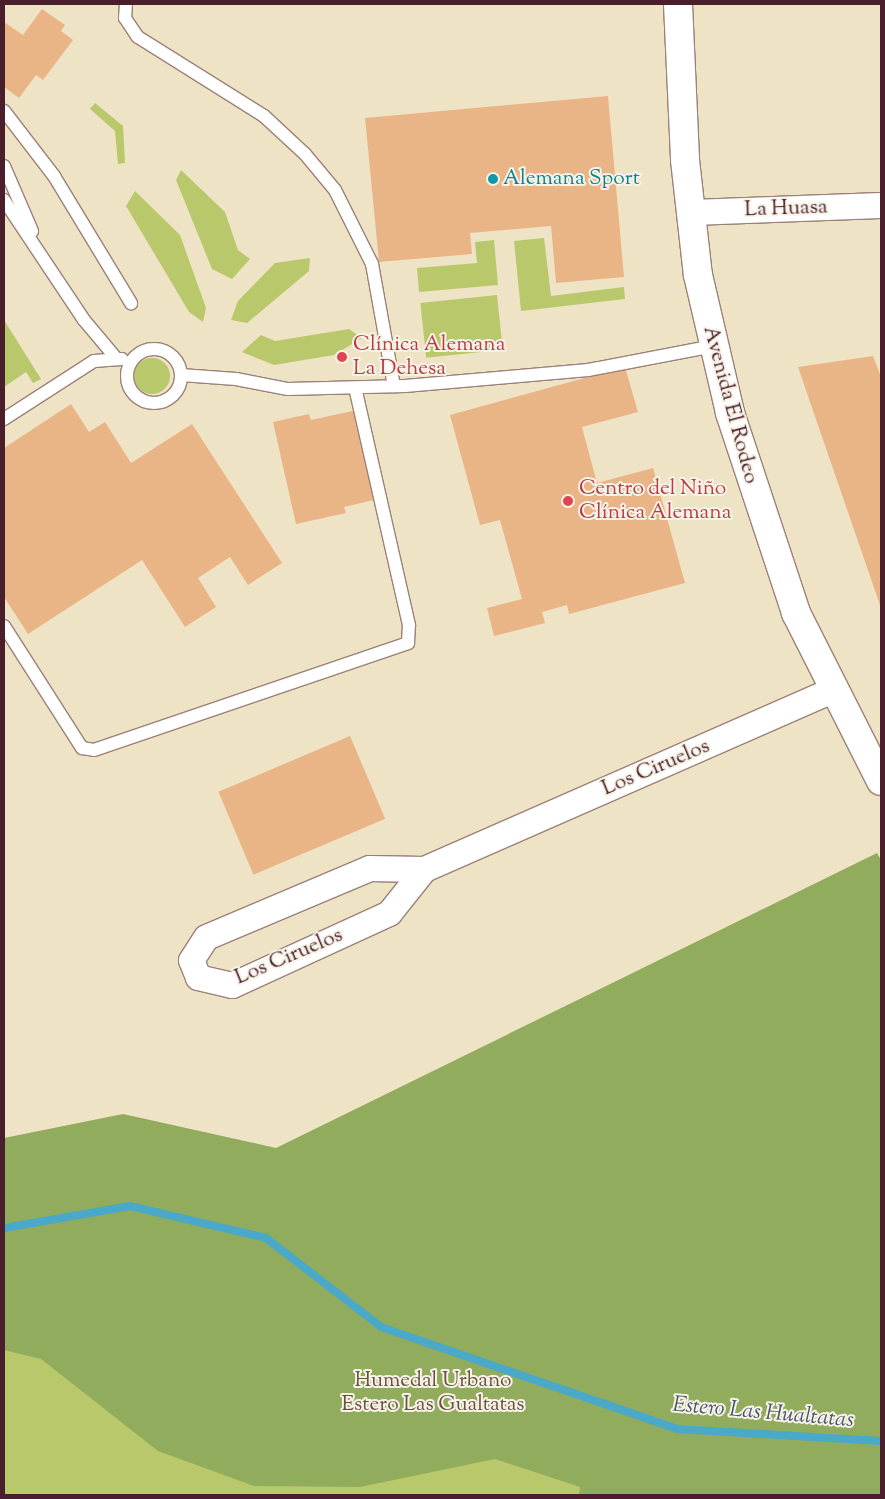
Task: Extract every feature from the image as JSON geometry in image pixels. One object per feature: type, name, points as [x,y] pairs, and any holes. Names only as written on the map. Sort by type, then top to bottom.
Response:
[{"type":"street","name":"Avenida El Rodeo","points":[[678,4],[691,212],[714,346],[755,497],[796,613],[832,690],[881,781]]},
{"type":"street","name":"La Huasa","points":[[691,212],[881,205]]},
{"type":"street","name":"Los Ciruelos","points":[[424,869],[389,913],[232,985],[198,977],[191,960],[206,937],[369,868],[424,869],[832,690]]},
{"type":"lane","points":[[126,4],[125,18],[138,37],[264,116],[305,154],[335,190],[372,264],[394,386]]},
{"type":"lane","points":[[4,111],[54,176],[131,303]]},
{"type":"lane","points":[[4,166],[42,254]]},
{"type":"lane","points":[[4,200],[42,254],[84,320],[116,358]]},
{"type":"lane","points":[[181,375],[236,379],[288,389],[394,386],[535,377],[714,346]]},
{"type":"lane","points":[[161,350],[176,359],[181,375],[171,398],[146,403],[128,386],[131,361],[144,351],[161,350]]},
{"type":"lane","points":[[4,419],[94,362],[116,358],[131,361]]},
{"type":"lane","points":[[4,626],[82,748],[94,750],[399,649],[408,643],[410,634],[406,613],[356,388]]},
{"type":"green space","points":[[95,103],[123,126],[125,163],[118,164],[115,131],[90,109]]},
{"type":"green space","points":[[181,170],[225,212],[238,250],[250,259],[232,279],[212,269],[176,180]]},
{"type":"green space","points":[[135,191],[180,235],[206,308],[203,322],[189,312],[126,206]]},
{"type":"green space","points":[[544,238],[551,296],[624,287],[625,299],[521,311],[514,241]]},
{"type":"green space","points":[[494,240],[498,285],[419,292],[417,268],[477,263],[475,242]]},
{"type":"green space","points":[[310,258],[309,271],[247,323],[231,320],[238,301],[275,263]]},
{"type":"green space","points":[[497,295],[503,350],[426,358],[420,303]]},
{"type":"green space","points":[[4,320],[41,379],[33,383],[26,372],[4,387]]},
{"type":"green space","points":[[349,329],[362,338],[334,355],[274,365],[242,352],[261,335],[275,341]]},
{"type":"green space","points":[[152,358],[159,359],[165,363],[169,369],[169,383],[165,389],[159,393],[152,394],[145,393],[139,389],[135,383],[134,376],[135,369],[139,363],[145,359]]},
{"type":"green space","name":"Humedal Urbano Estero Las Gualtatas","points":[[877,853],[881,860],[881,1495],[579,1495],[580,1487],[495,1459],[360,1487],[254,1486],[158,1451],[41,1359],[4,1350],[4,1138],[123,1114],[276,1148]]},
{"type":"green space","name":"Humedal Urbano Estero Las Gualtatas","points":[[4,1158],[713,1495],[4,1495]]},
{"type":"building","points":[[42,9],[65,25],[61,31],[73,40],[43,80],[36,75],[19,98],[4,87],[4,22],[23,35]]},
{"type":"building","name":"Alemana Sport","points":[[608,96],[624,277],[556,283],[551,226],[470,233],[472,254],[379,262],[365,118]]},
{"type":"building","points":[[873,356],[881,377],[881,608],[798,367]]},
{"type":"building","name":"Centro del Niño Clínica Alemana","points":[[625,367],[638,412],[582,427],[597,483],[653,468],[685,583],[569,614],[567,605],[542,612],[545,623],[494,636],[487,608],[522,599],[500,520],[480,525],[450,415]]},
{"type":"building","points":[[71,404],[89,432],[105,422],[131,463],[192,424],[282,563],[248,585],[230,557],[198,578],[216,607],[185,627],[142,560],[28,634],[4,597],[4,448]]},
{"type":"building","points":[[357,410],[378,499],[344,507],[346,513],[296,524],[273,422],[309,414],[311,420]]},
{"type":"building","points":[[350,736],[385,819],[254,875],[218,792]]},
{"type":"waterway","name":"Estero Las Hualtatas","points":[[4,1228],[130,1206],[266,1238],[381,1327],[677,1429],[881,1441]]},
{"type":"place","name":"Alemana Sport","points":[[493,179]]},
{"type":"place","name":"Clínica Alemana La Dehesa","points":[[342,357]]},
{"type":"place","name":"Centro del Niño Clínica Alemana","points":[[568,501]]}]
